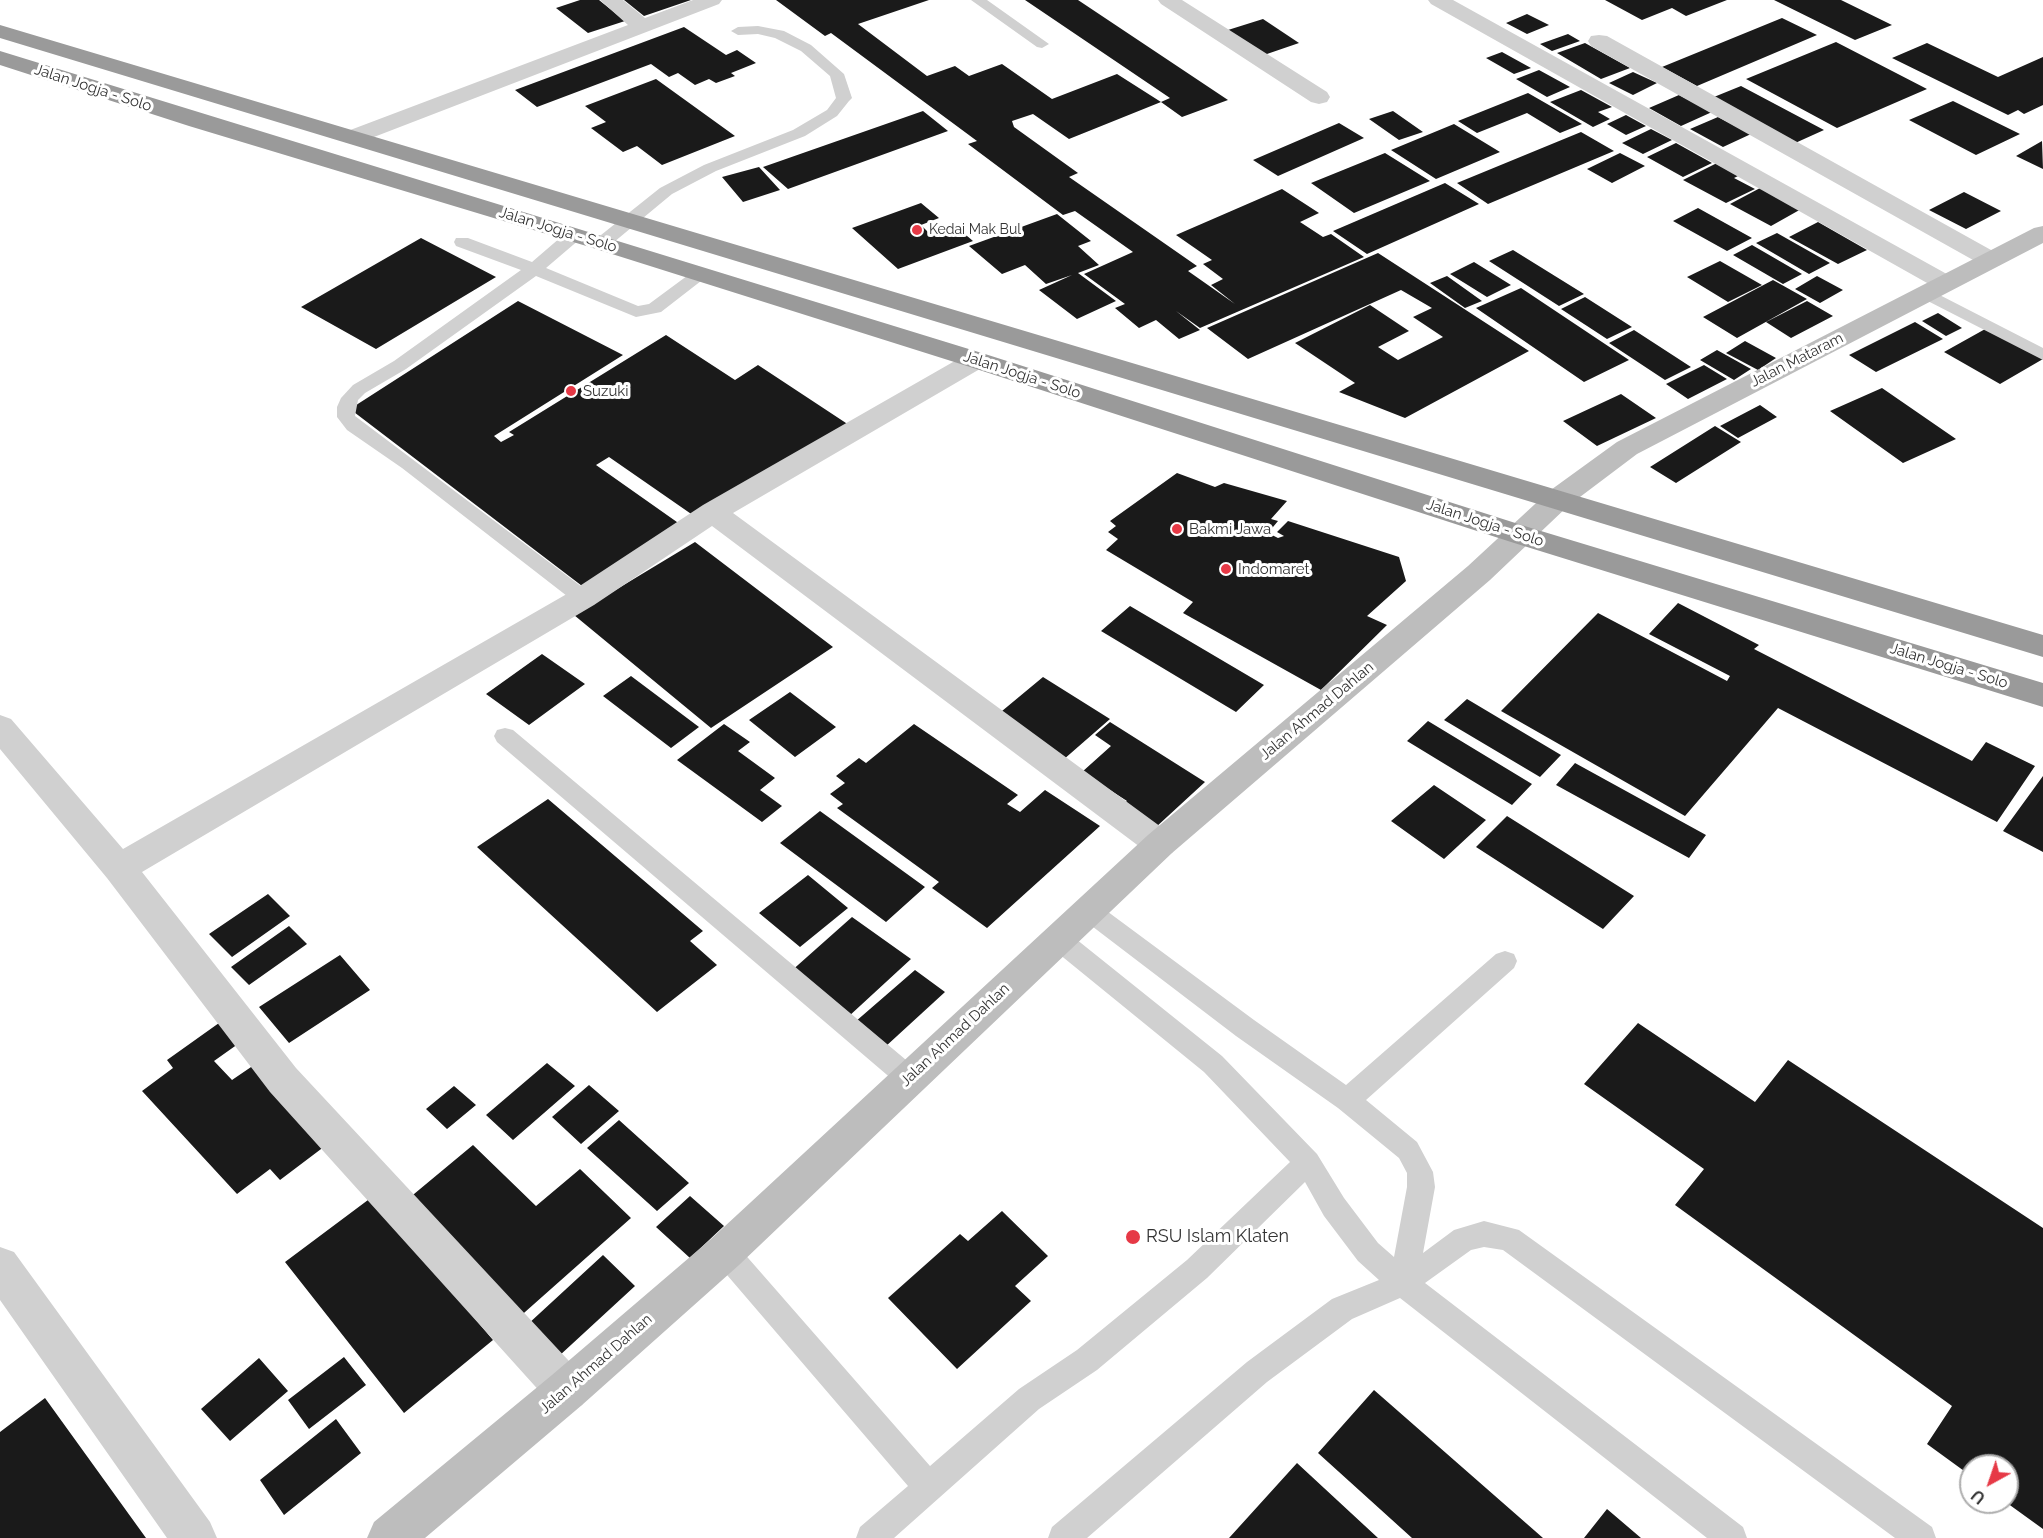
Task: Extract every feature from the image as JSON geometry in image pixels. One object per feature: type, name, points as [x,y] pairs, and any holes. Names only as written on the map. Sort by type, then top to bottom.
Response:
[{"type":"highway","name":"Jalan Jogja - Solo","points":[[0,32],[2043,646]]},
{"type":"highway","name":"Jalan Jogja - Solo","points":[[0,58],[197,122],[602,243],[976,360],[1521,535],[2043,695]]},
{"type":"street","points":[[610,0],[642,27]]},
{"type":"street","points":[[353,137],[712,0]]},
{"type":"street","points":[[1168,0],[1319,97]]},
{"type":"street","points":[[1438,0],[1936,288]]},
{"type":"street","points":[[1599,41],[1991,260]]},
{"type":"street","name":"Jalan Mataram","points":[[1521,535],[1558,499],[1627,448],[2043,233]]},
{"type":"street","points":[[119,868],[583,598],[713,512],[976,360]]},
{"type":"street","points":[[713,512],[1160,844]]},
{"type":"street","name":"Jalan Ahmad Dahlan","points":[[390,1538],[567,1390],[725,1252],[1160,844],[1521,535]]},
{"type":"street","points":[[0,727],[119,868],[283,1080],[567,1390]]},
{"type":"street","points":[[0,1266],[194,1538]]},
{"type":"lane","points":[[978,0],[1042,44]]},
{"type":"lane","points":[[602,243],[666,191],[710,168],[799,133],[832,113],[844,98],[837,74],[806,48],[779,34],[758,30],[738,31]]},
{"type":"lane","points":[[574,235],[534,269],[400,365],[359,389],[350,398],[346,407],[346,417],[354,426],[409,464],[583,598]]},
{"type":"lane","points":[[462,242],[534,269],[636,312],[655,308],[701,274]]},
{"type":"lane","points":[[1936,288],[2043,355]]},
{"type":"lane","points":[[505,736],[909,1078]]},
{"type":"lane","points":[[1088,910],[1245,1028],[1347,1100],[1408,1150],[1420,1172],[1421,1187],[1403,1284]]},
{"type":"lane","points":[[1058,938],[1213,1064],[1308,1162],[1334,1207],[1368,1252],[1403,1284],[1732,1538]]},
{"type":"lane","points":[[1347,1100],[1504,960]]},
{"type":"lane","points":[[871,1538],[1029,1399],[1087,1360],[1197,1269],[1308,1162]]},
{"type":"lane","points":[[1063,1538],[1257,1372],[1342,1309],[1403,1284],[1464,1239],[1484,1234],[1509,1239],[1921,1538]]},
{"type":"lane","points":[[725,1252],[928,1486]]},
{"type":"building","points":[[580,0],[599,0],[625,21],[588,33],[556,8]]},
{"type":"building","points":[[624,0],[691,0],[644,16]]},
{"type":"building","points":[[776,0],[929,0],[858,24],[927,76],[955,66],[969,76],[1002,64],[1052,99],[1117,74],[1161,102],[1069,139],[1033,114],[1012,121],[1014,127],[1078,173],[1069,177],[1197,266],[1188,271],[1235,304],[1211,285],[1223,279],[1203,264],[1212,260],[1176,235],[1282,189],[1319,213],[1300,222],[1323,237],[1331,234],[1364,257],[1200,328],[1176,311],[1200,330],[1179,339],[1156,320],[1139,328],[1115,308],[1125,304],[1084,274],[1133,252],[1075,211],[1063,215],[968,144],[977,141],[831,33],[825,36]]},
{"type":"building","points":[[1025,0],[1078,0],[1228,100],[1182,117],[1161,102],[1170,98]]},
{"type":"building","points":[[1605,0],[1727,0],[1686,16],[1672,8],[1642,20]]},
{"type":"building","points":[[1774,0],[1841,0],[1892,25],[1855,40]]},
{"type":"building","points":[[1527,14],[1549,25],[1527,34],[1506,23]]},
{"type":"building","points":[[1782,18],[1817,35],[1697,86],[1662,67]]},
{"type":"building","points":[[1263,19],[1299,43],[1264,55],[1228,30]]},
{"type":"building","points":[[684,27],[726,55],[737,50],[756,63],[731,73],[735,76],[716,83],[709,79],[695,85],[678,73],[669,77],[651,64],[537,107],[515,90]]},
{"type":"building","points":[[1568,34],[1580,41],[1552,51],[1540,44]]},
{"type":"building","points":[[1836,42],[1927,89],[1837,128],[1746,79]]},
{"type":"building","points":[[1585,43],[1630,68],[1601,79],[1557,53]]},
{"type":"building","points":[[1927,43],[1998,77],[2043,57],[2043,105],[2024,114],[2018,110],[2008,115],[1892,58]]},
{"type":"building","points":[[1502,52],[1531,68],[1514,74],[1486,58]]},
{"type":"building","points":[[1539,70],[1570,87],[1547,97],[1516,79]]},
{"type":"building","points":[[1633,72],[1657,83],[1633,95],[1609,83]]},
{"type":"building","points":[[656,79],[735,136],[662,165],[637,146],[623,152],[591,128],[606,122],[585,106]]},
{"type":"building","points":[[1741,86],[1824,130],[1793,144],[1709,99]]},
{"type":"building","points":[[1581,90],[1612,107],[1598,112],[1610,119],[1593,127],[1550,102]]},
{"type":"building","points":[[1528,93],[1582,124],[1560,133],[1527,113],[1477,133],[1458,121]]},
{"type":"building","points":[[1679,95],[1712,112],[1681,126],[1649,108]]},
{"type":"building","points":[[1953,101],[2020,134],[1976,155],[1909,120]]},
{"type":"building","points":[[923,111],[948,131],[788,189],[763,167]]},
{"type":"building","points":[[1393,111],[1423,132],[1399,140],[1369,119]]},
{"type":"building","points":[[1626,115],[1646,126],[1626,135],[1607,124]]},
{"type":"building","points":[[1718,117],[1751,134],[1723,147],[1690,129]]},
{"type":"building","points":[[1339,123],[1364,138],[1278,176],[1253,160]]},
{"type":"building","points":[[1454,124],[1500,152],[1436,179],[1391,150]]},
{"type":"building","points":[[1651,129],[1672,140],[1643,154],[1622,143]]},
{"type":"building","points":[[1581,132],[1614,151],[1488,204],[1457,183]]},
{"type":"building","points":[[2042,141],[2043,169],[2016,156]]},
{"type":"building","points":[[1676,143],[1712,163],[1683,177],[1647,157]]},
{"type":"building","points":[[1385,153],[1430,181],[1354,213],[1311,183]]},
{"type":"building","points":[[1620,153],[1645,166],[1612,183],[1587,169]]},
{"type":"building","points":[[1717,163],[1740,175],[1734,178],[1755,189],[1726,203],[1683,180]]},
{"type":"building","points":[[759,167],[780,190],[743,202],[722,177]]},
{"type":"building","points":[[1445,183],[1479,204],[1367,254],[1333,231]]},
{"type":"building","points":[[1762,187],[1803,208],[1771,226],[1730,204]]},
{"type":"building","points":[[1964,192],[2001,211],[1966,229],[1929,210]]},
{"type":"building","points":[[921,203],[939,218],[921,225],[928,232],[952,223],[973,241],[898,269],[852,228]]},
{"type":"building","points":[[1698,208],[1752,238],[1727,251],[1673,221]]},
{"type":"building","points":[[1057,214],[1091,241],[1078,246],[1099,265],[1078,273],[1116,301],[1077,319],[1039,290],[1072,275],[1046,284],[1025,265],[1002,274],[969,246]]},
{"type":"building","points":[[1818,222],[1867,250],[1838,264],[1789,237]]},
{"type":"building","points":[[1777,233],[1830,263],[1809,274],[1756,243]]},
{"type":"building","points":[[421,238],[496,277],[376,349],[301,307]]},
{"type":"building","points":[[1752,245],[1802,274],[1783,284],[1733,255]]},
{"type":"building","points":[[1513,250],[1584,294],[1559,306],[1489,261]]},
{"type":"building","points":[[1378,253],[1529,351],[1405,418],[1339,392],[1355,383],[1295,343],[1370,305],[1409,331],[1378,347],[1398,360],[1443,337],[1413,317],[1432,308],[1401,290],[1248,359],[1207,328]]},
{"type":"building","points":[[1720,261],[1762,285],[1728,302],[1687,277]]},
{"type":"building","points":[[1474,262],[1511,285],[1487,297],[1450,274]]},
{"type":"building","points":[[1447,276],[1482,301],[1465,308],[1430,283]]},
{"type":"building","points":[[1817,276],[1843,290],[1820,303],[1795,289]]},
{"type":"building","points":[[1773,280],[1807,299],[1737,338],[1703,317]]},
{"type":"building","points":[[1521,288],[1629,360],[1584,382],[1476,308]]},
{"type":"building","points":[[1585,297],[1632,327],[1607,339],[1561,309]]},
{"type":"building","points":[[518,301],[623,355],[494,436],[501,442],[514,435],[509,432],[666,335],[735,380],[758,365],[849,425],[697,518],[609,457],[596,465],[684,527],[586,589],[350,409]]},
{"type":"building","points":[[1807,301],[1833,316],[1791,338],[1766,322]]},
{"type":"building","points":[[1938,313],[1962,328],[1946,336],[1922,321]]},
{"type":"building","points":[[1915,322],[1943,339],[1876,372],[1849,355]]},
{"type":"building","points":[[1987,328],[2043,359],[2000,384],[1944,352]]},
{"type":"building","points":[[1634,330],[1691,367],[1665,380],[1609,343]]},
{"type":"building","points":[[1745,341],[1776,358],[1758,370],[1726,353]]},
{"type":"building","points":[[1717,350],[1751,369],[1734,380],[1700,360]]},
{"type":"building","points":[[1704,365],[1727,379],[1688,399],[1666,384]]},
{"type":"building","points":[[1882,388],[1956,439],[1903,463],[1830,411]]},
{"type":"building","points":[[1621,394],[1656,418],[1597,446],[1563,421]]},
{"type":"building","points":[[1760,405],[1777,417],[1738,438],[1720,426]]},
{"type":"building","points":[[1715,426],[1741,442],[1676,483],[1650,467]]},
{"type":"building","points":[[1177,473],[1215,487],[1224,483],[1287,501],[1271,519],[1278,521],[1268,533],[1278,538],[1284,536],[1277,532],[1288,521],[1399,557],[1406,581],[1367,616],[1387,625],[1321,690],[1183,613],[1193,602],[1106,550],[1118,539],[1108,532],[1116,526],[1110,521]]},
{"type":"building","points":[[695,542],[833,647],[711,728],[574,615]]},
{"type":"building","points":[[1678,603],[1759,645],[1754,649],[1972,761],[1986,742],[2035,766],[1997,822],[1778,708],[1685,816],[1501,711],[1598,613],[1727,681],[1730,676],[1649,634]]},
{"type":"building","points":[[1130,606],[1264,685],[1236,712],[1101,631]]},
{"type":"building","points":[[542,654],[585,684],[529,725],[486,694]]},
{"type":"building","points":[[631,676],[699,727],[671,748],[603,696]]},
{"type":"building","points":[[1043,677],[1110,719],[1063,760],[996,716]]},
{"type":"building","points":[[790,692],[836,727],[795,757],[749,720]]},
{"type":"building","points":[[1467,699],[1561,755],[1540,777],[1444,720]]},
{"type":"building","points":[[1428,721],[1532,784],[1512,805],[1407,741]]},
{"type":"building","points":[[1110,722],[1205,782],[1155,828],[1121,806],[1127,801],[1082,772],[1111,746],[1095,735]]},
{"type":"building","points":[[724,724],[750,742],[738,751],[775,778],[760,790],[782,806],[762,822],[677,760]]},
{"type":"building","points":[[914,724],[1018,795],[1007,804],[1020,812],[1045,790],[1100,826],[987,928],[932,888],[939,882],[837,808],[843,804],[830,794],[845,783],[836,776],[859,758],[866,763]]},
{"type":"building","points":[[1575,763],[1706,835],[1689,858],[1556,785]]},
{"type":"building","points":[[2043,776],[2043,852],[2003,831]]},
{"type":"building","points":[[1434,785],[1486,820],[1444,859],[1391,821]]},
{"type":"building","points":[[548,799],[703,931],[690,941],[717,965],[657,1012],[477,847]]},
{"type":"building","points":[[820,811],[925,887],[886,922],[780,843]]},
{"type":"building","points":[[1507,816],[1634,896],[1603,929],[1476,847]]},
{"type":"building","points":[[808,875],[848,908],[800,947],[759,913]]},
{"type":"building","points":[[268,894],[290,916],[232,957],[209,934]]},
{"type":"building","points":[[852,917],[911,959],[848,1017],[789,973]]},
{"type":"building","points":[[289,926],[307,944],[249,985],[231,967]]},
{"type":"building","points":[[340,955],[370,990],[289,1043],[259,1007]]},
{"type":"building","points":[[915,970],[945,992],[885,1047],[855,1022]]},
{"type":"building","points":[[226,1018],[245,1039],[214,1061],[232,1080],[254,1065],[329,1143],[280,1180],[270,1169],[237,1194],[142,1091],[173,1068],[167,1060]]},
{"type":"building","points":[[1638,1023],[1755,1102],[1788,1060],[2043,1228],[2043,1529],[2019,1512],[2019,1454],[1959,1454],[1959,1467],[1927,1444],[1952,1406],[1675,1205],[1704,1169],[1584,1084]]},
{"type":"building","points":[[547,1063],[575,1086],[513,1140],[486,1115]]},
{"type":"building","points":[[589,1085],[619,1111],[581,1144],[552,1117]]},
{"type":"building","points":[[454,1086],[476,1105],[447,1129],[426,1109]]},
{"type":"building","points":[[619,1120],[689,1183],[657,1211],[587,1148]]},
{"type":"building","points":[[473,1145],[536,1206],[580,1169],[631,1218],[516,1320],[402,1204]]},
{"type":"building","points":[[690,1196],[724,1226],[690,1258],[656,1227]]},
{"type":"building","points":[[372,1197],[493,1340],[404,1413],[285,1262]]},
{"type":"building","points":[[1002,1211],[1048,1256],[1015,1286],[1031,1301],[957,1369],[888,1298],[960,1234],[968,1241]]},
{"type":"building","points":[[603,1255],[635,1286],[559,1356],[527,1325]]},
{"type":"building","points":[[344,1357],[366,1385],[309,1429],[288,1400]]},
{"type":"building","points":[[259,1358],[288,1391],[230,1441],[201,1409]]},
{"type":"building","points":[[1374,1390],[1543,1538],[1412,1538],[1318,1453]]},
{"type":"building","points":[[45,1398],[146,1538],[0,1538],[0,1432]]},
{"type":"building","points":[[336,1419],[361,1453],[284,1515],[260,1480]]},
{"type":"building","points":[[1297,1463],[1378,1538],[1229,1538]]},
{"type":"building","points":[[1607,1509],[1641,1538],[1584,1538]]},
{"type":"place","name":"Kedai Mak Bul","points":[[917,230]]},
{"type":"place","name":"Suzuki","points":[[571,391]]},
{"type":"place","name":"Bakmi Jawa","points":[[1177,529]]},
{"type":"place","name":"Indomaret","points":[[1226,569]]},
{"type":"place","name":"RSU Islam Klaten","points":[[1133,1237]]}]
